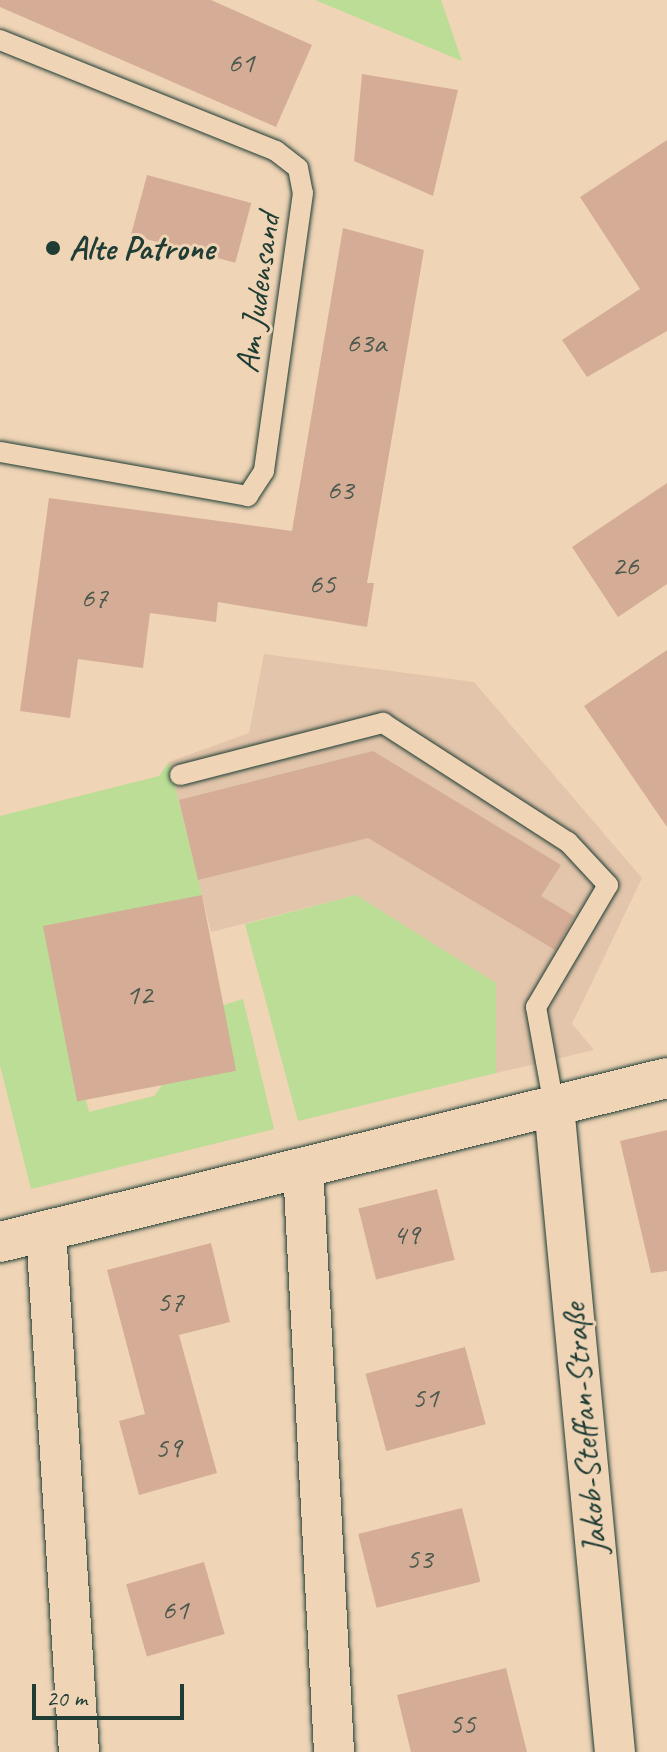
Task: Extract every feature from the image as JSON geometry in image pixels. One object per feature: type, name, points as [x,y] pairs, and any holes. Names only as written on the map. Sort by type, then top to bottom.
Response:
[{"type":"street","points":[[0,1242],[667,1078]]},
{"type":"street","name":"Jakob-Steffan-Straße","points":[[554,1106],[615,1752]]},
{"type":"street","points":[[303,1168],[334,1752]]},
{"type":"street","points":[[46,1231],[79,1752]]},
{"type":"lane","name":"Am Judensand","points":[[0,40],[276,151],[298,168],[303,193],[264,471],[248,496],[0,452]]},
{"type":"lane","points":[[180,775],[383,723],[568,842],[608,885],[536,1007],[554,1106]]},
{"type":"shaded area","points":[[264,654],[474,682],[642,878],[572,1024],[594,1050],[496,1073],[496,983],[356,895],[211,932],[169,762],[249,733]]},
{"type":"green space","points":[[315,0],[441,0],[462,61]]},
{"type":"green space","points":[[169,762],[202,895],[45,934],[89,1112],[154,1096],[221,1006],[243,999],[274,1129],[31,1189],[0,1065],[0,816],[159,776]]},
{"type":"green space","points":[[356,895],[496,983],[496,1073],[298,1121],[245,924]]},
{"type":"building","points":[[0,0],[211,0],[312,45],[276,127],[0,7]]},
{"type":"building","points":[[362,74],[458,90],[433,196],[354,161]]},
{"type":"building","points":[[667,140],[667,331],[587,377],[562,340],[640,289],[580,197]]},
{"type":"building","points":[[147,175],[251,203],[235,263],[131,235]]},
{"type":"building","points":[[343,228],[424,250],[367,583],[374,583],[367,627],[218,602],[216,622],[150,613],[143,668],[78,659],[70,718],[20,711],[49,498],[292,531]]},
{"type":"building","points":[[667,483],[667,584],[618,617],[572,547]]},
{"type":"building","points":[[667,650],[667,827],[584,706]]},
{"type":"building","points":[[373,751],[561,865],[541,896],[574,916],[555,950],[368,838],[198,880],[179,800]]},
{"type":"building","points":[[202,895],[236,1071],[77,1102],[43,926]]},
{"type":"building","points":[[667,1130],[667,1271],[651,1273],[620,1141]]},
{"type":"building","points":[[437,1189],[455,1260],[376,1279],[358,1209]]},
{"type":"building","points":[[211,1243],[230,1322],[179,1335],[217,1473],[139,1495],[119,1421],[145,1414],[107,1270]]},
{"type":"building","points":[[465,1347],[486,1424],[386,1451],[366,1374]]},
{"type":"building","points":[[462,1508],[480,1582],[377,1608],[358,1534]]},
{"type":"building","points":[[204,1562],[225,1634],[147,1656],[126,1584]]},
{"type":"building","points":[[506,1668],[527,1752],[411,1752],[397,1695]]},
{"type":"place","name":"Alte Patrone","points":[[53,248]]}]
